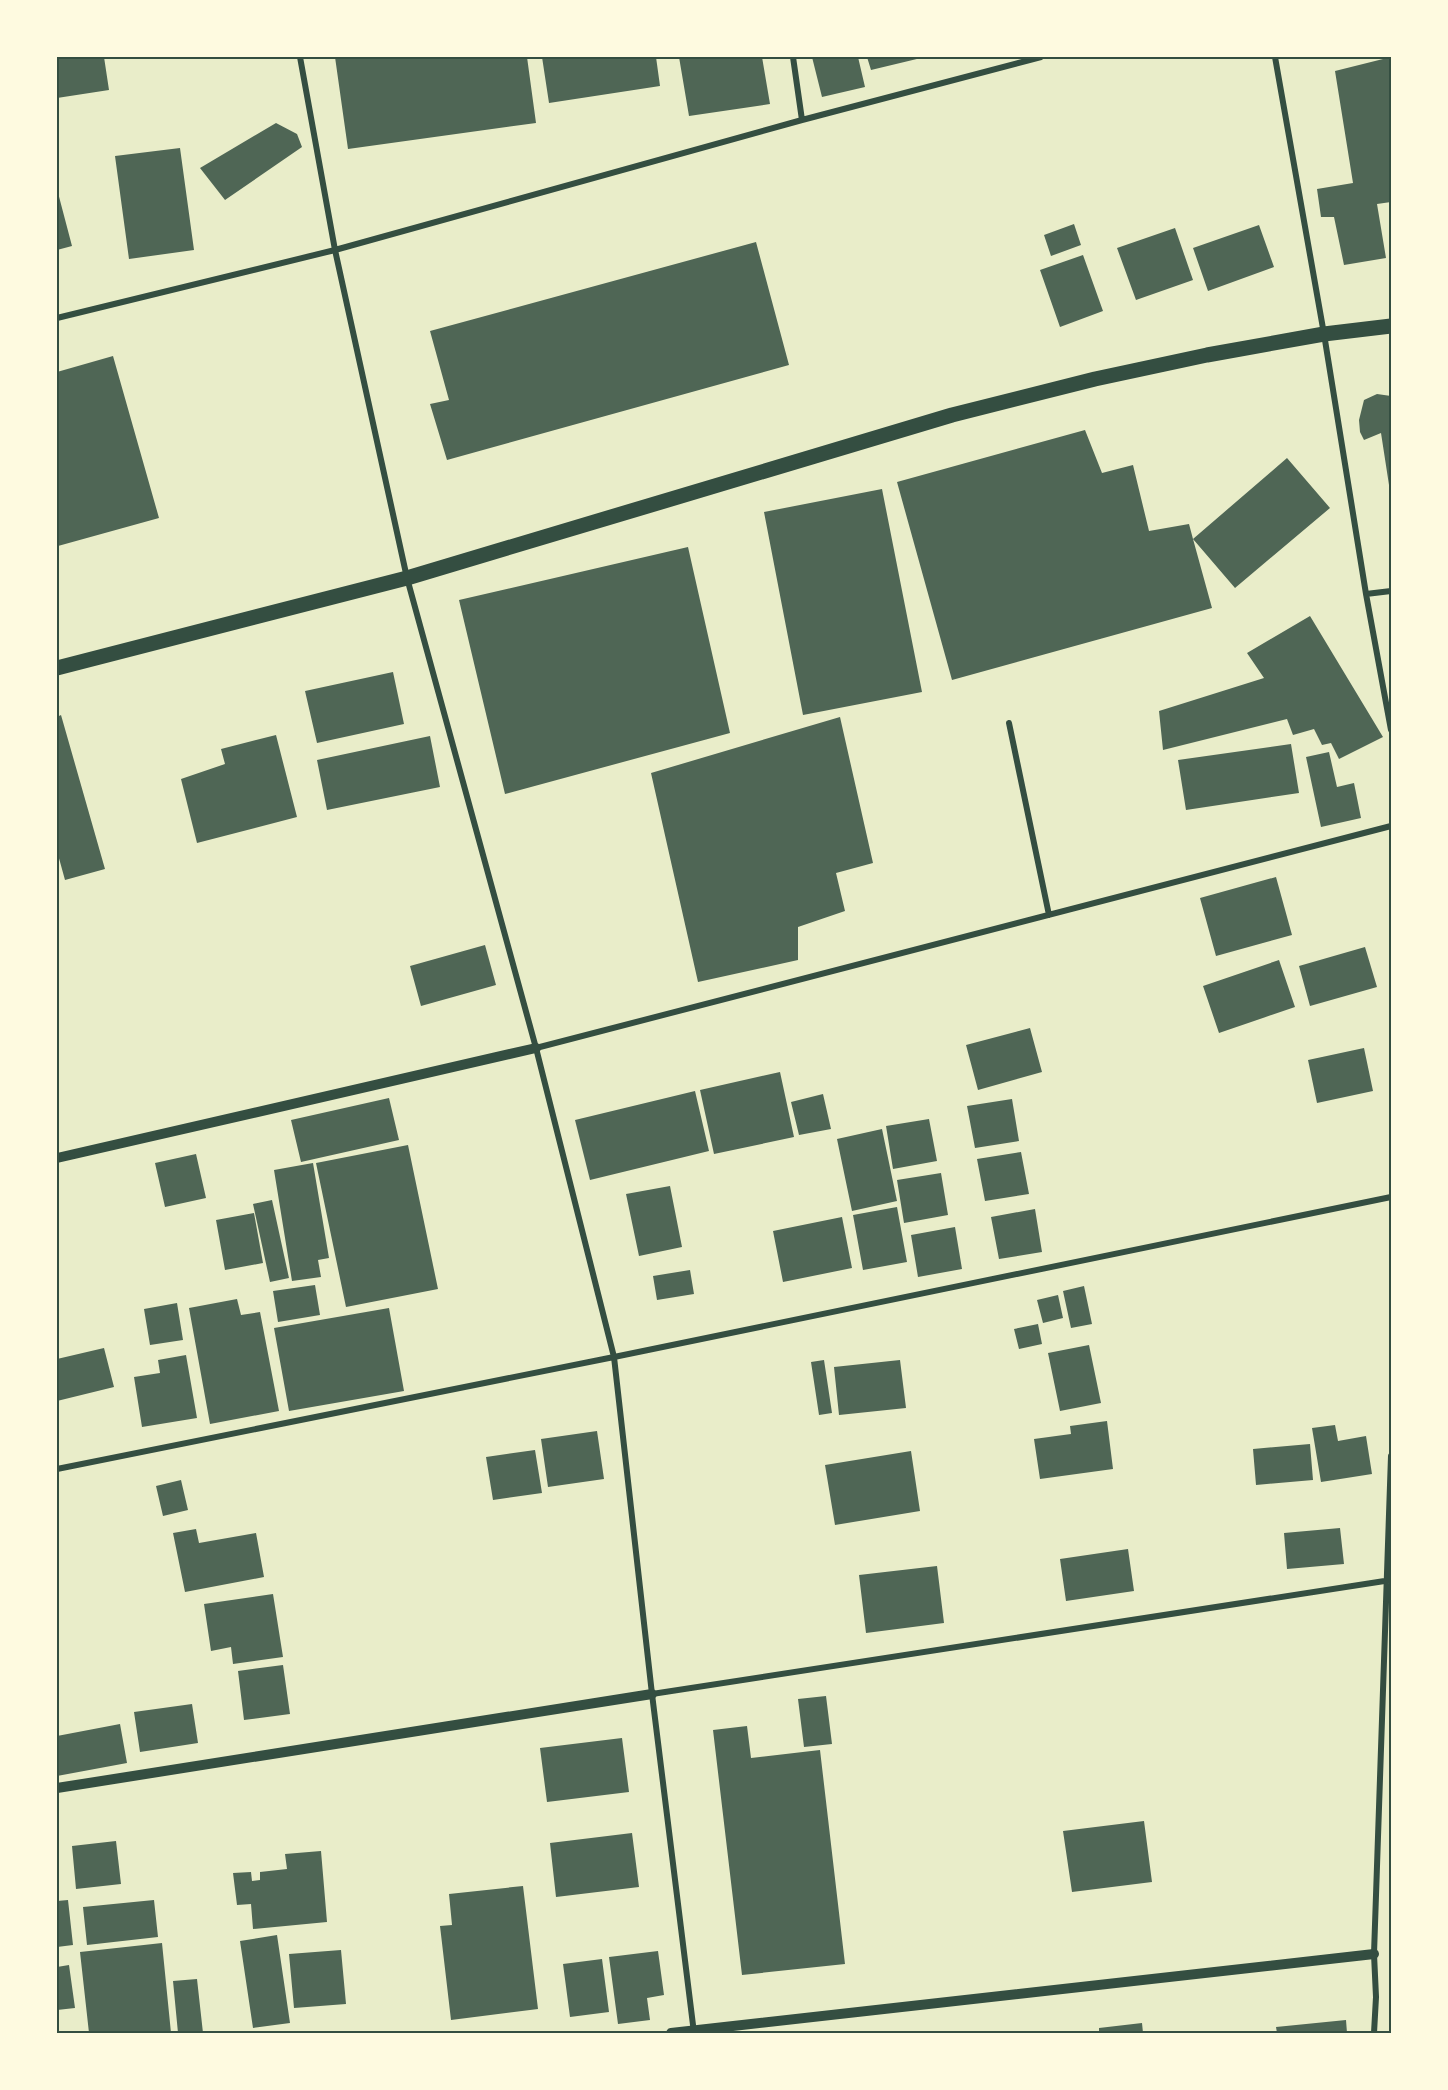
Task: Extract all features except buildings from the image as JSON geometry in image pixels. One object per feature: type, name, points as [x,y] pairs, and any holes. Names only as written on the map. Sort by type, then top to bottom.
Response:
[{"type":"main road","points":[[57,668],[407,578],[952,415],[1095,379],[1207,355],[1324,334],[1391,326]]},
{"type":"street","points":[[300,57],[335,250],[407,578],[536,1048],[615,1358],[652,1694],[694,2032]]},
{"type":"street","points":[[793,57],[802,120]]},
{"type":"street","points":[[57,318],[335,250],[802,120],[1041,57]]},
{"type":"street","points":[[1275,57],[1391,730]]},
{"type":"street","points":[[1366,594],[1391,591]]},
{"type":"street","points":[[1009,723],[1049,915]]},
{"type":"street","points":[[57,1158],[536,1048],[1391,826]]},
{"type":"street","points":[[57,1469],[615,1358],[1391,1197]]},
{"type":"street","points":[[1374,2033],[1376,1997],[1374,1954],[1389,1580],[1391,1456]]},
{"type":"street","points":[[57,1788],[1389,1580]]},
{"type":"street","points":[[670,2033],[1374,1954]]}]
